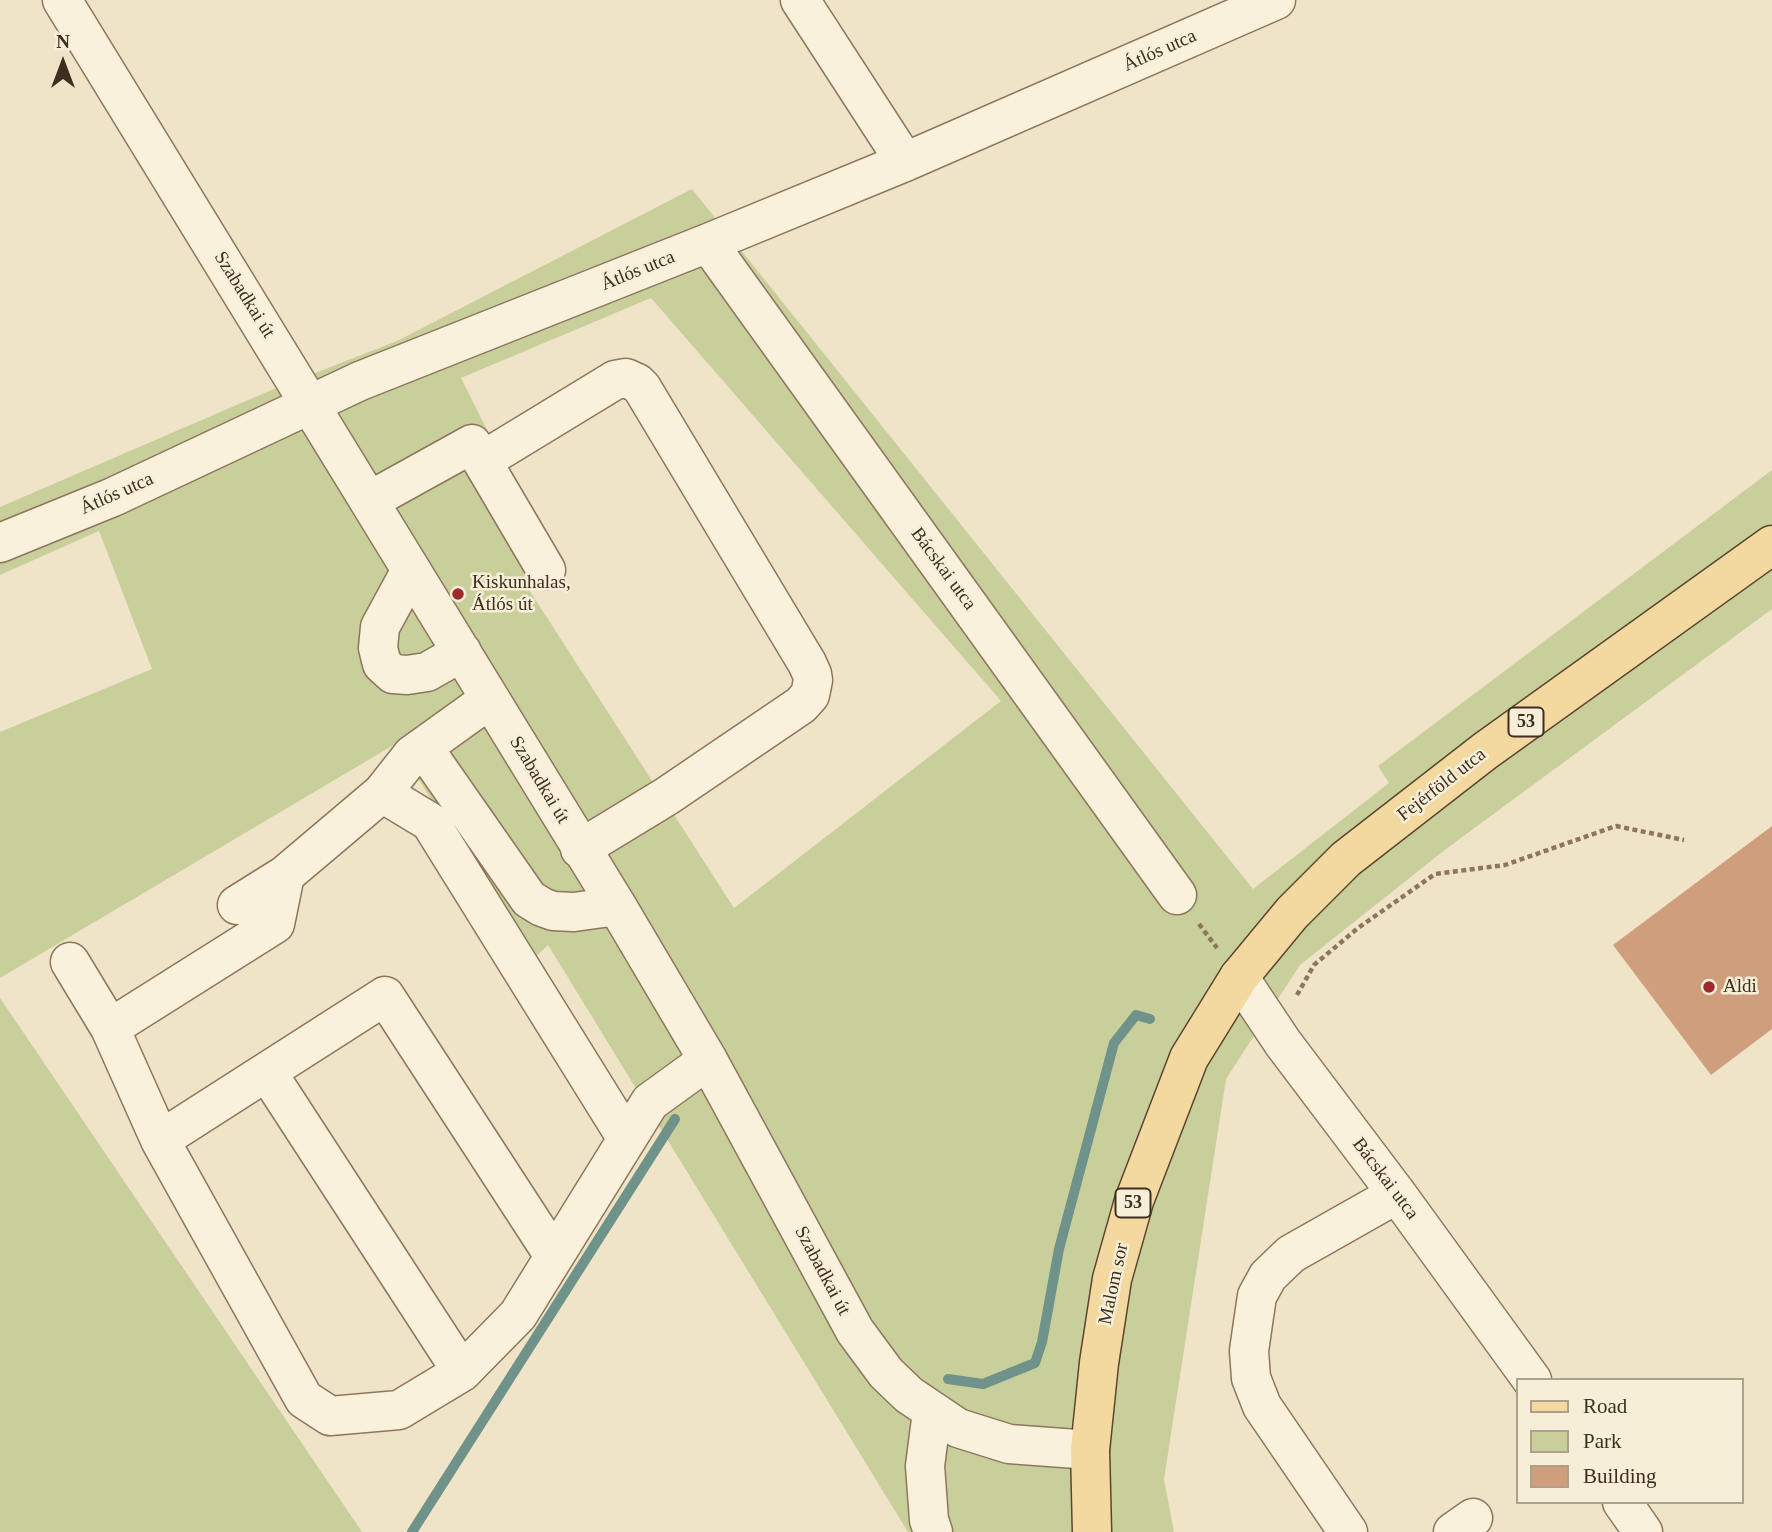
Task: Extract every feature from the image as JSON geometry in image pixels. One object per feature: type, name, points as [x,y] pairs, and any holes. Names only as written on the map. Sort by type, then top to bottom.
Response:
[{"type":"main road","name":"Fejérföld utca","points":[[1292,912],[1346,859],[1485,751],[1772,545]]},
{"type":"main road","name":"Malom sor","points":[[1092,1532],[1090,1450],[1099,1363],[1112,1279],[1134,1201],[1189,1058],[1239,976],[1292,912]]},
{"type":"street","name":"Szabadkai út","points":[[62,0],[617,906],[708,1060],[855,1331],[886,1373],[932,1412],[958,1428],[1009,1444],[1090,1450]]},
{"type":"street","points":[[800,0],[905,162]]},
{"type":"street","name":"Átlós utca","points":[[0,543],[113,497],[360,381],[905,162],[1276,0]]},
{"type":"street","name":"Bácskai utca","points":[[708,243],[1177,895]]},
{"type":"street","points":[[482,461],[615,380],[626,378],[637,383],[807,663],[813,680],[810,695],[801,705],[667,796],[580,849]]},
{"type":"street","points":[[369,502],[472,444],[546,570]]},
{"type":"street","points":[[411,570],[380,626],[378,648],[382,664],[393,674],[408,675],[427,672],[462,652]]},
{"type":"street","points":[[237,905],[285,875],[382,793],[412,755],[490,699]]},
{"type":"street","points":[[423,747],[528,899],[553,911],[574,912],[617,906]]},
{"type":"street","points":[[382,793],[430,821],[627,1139]]},
{"type":"street","points":[[110,1028],[275,924],[285,875]]},
{"type":"street","points":[[70,962],[110,1028],[160,1140],[304,1399],[330,1416],[399,1410],[462,1372],[518,1315],[650,1102],[708,1060]]},
{"type":"street","name":"Bácskai utca","points":[[1239,976],[1283,1043],[1531,1378]]},
{"type":"street","points":[[160,1140],[385,996],[554,1256]]},
{"type":"street","points":[[267,1072],[462,1372]]},
{"type":"street","points":[[1348,1532],[1262,1406],[1251,1378],[1249,1350],[1257,1296],[1268,1276],[1291,1254],[1397,1194]]},
{"type":"street","points":[[932,1412],[925,1466],[929,1520],[933,1532]]},
{"type":"street","points":[[1623,1504],[1643,1532]]},
{"type":"path","points":[[1283,1043],[1297,993],[1314,965],[1358,928],[1434,874],[1505,865],[1616,826],[1684,840]]},
{"type":"path","points":[[1177,895],[1239,976]]},
{"type":"green space","points":[[692,189],[1253,889],[1389,783],[1378,766],[1772,470],[1772,609],[1446,849],[1300,965],[1226,1079],[1164,1479],[1174,1532],[908,1532],[548,945],[529,963],[397,743],[0,978],[0,732],[152,669],[99,531],[0,575],[0,507],[269,391],[397,341]],"holes":[[[651,298],[1001,701],[734,908],[526,585],[555,565],[461,378]]]},
{"type":"green space","points":[[0,998],[362,1532],[0,1532]]},
{"type":"building","name":"Aldi","points":[[1772,826],[1772,1029],[1711,1075],[1613,945]]},
{"type":"waterway","points":[[948,1379],[983,1384],[1035,1363],[1042,1342],[1059,1249],[1114,1043],[1136,1015],[1150,1019]]},
{"type":"waterway","points":[[412,1532],[675,1119]]},
{"type":"place","name":"Kiskunhalas, Átlós út","points":[[458,594]]},
{"type":"place","name":"Aldi","points":[[1709,987]]}]
